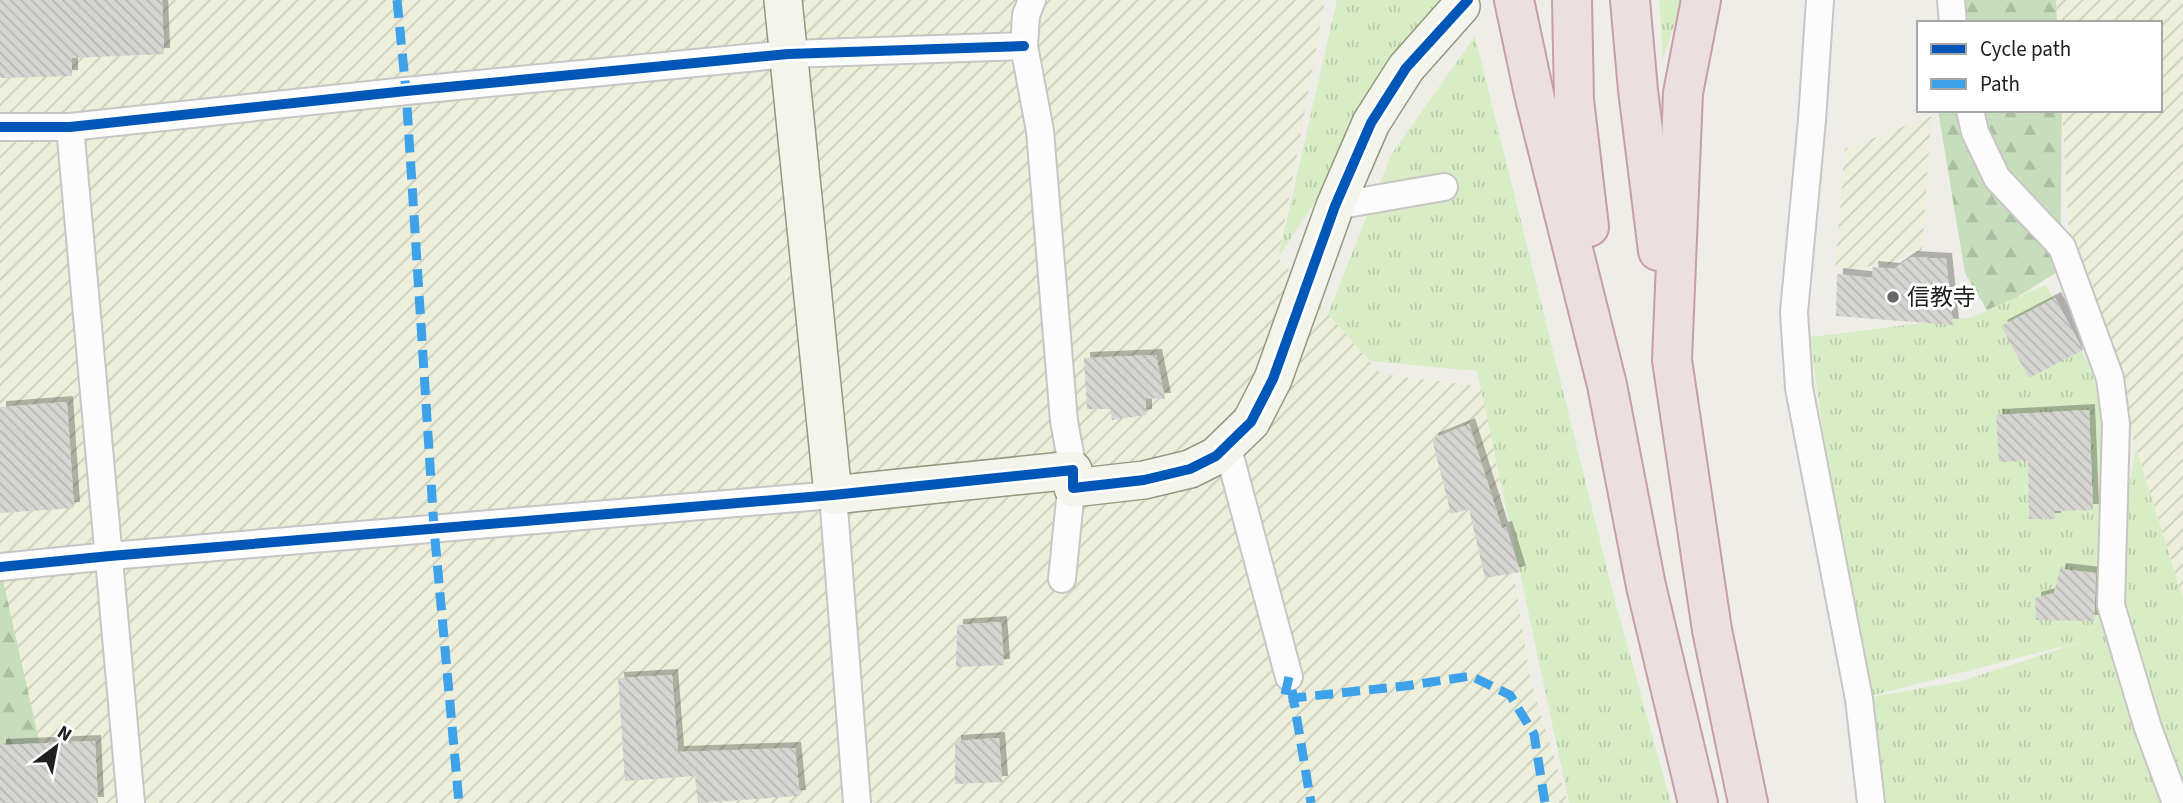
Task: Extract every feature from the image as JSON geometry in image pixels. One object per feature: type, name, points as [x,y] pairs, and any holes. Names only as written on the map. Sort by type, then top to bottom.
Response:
[{"type":"highway","points":[[1514,0],[1534,94],[1607,385],[1646,586],[1698,803]]},
{"type":"highway","points":[[1572,0],[1574,100],[1607,385]]},
{"type":"highway","points":[[1630,0],[1638,90],[1672,360],[1712,630],[1748,803]]},
{"type":"highway","points":[[1672,360],[1682,93],[1701,0]]},
{"type":"street","points":[[783,0],[833,495],[857,803]]},
{"type":"street","points":[[1032,0],[1026,15],[1024,46],[1040,131],[1064,421],[1073,470],[1073,488],[1144,480],[1190,469],[1216,456],[1251,422],[1273,379],[1335,206],[1371,123],[1406,68],[1461,6]]},
{"type":"street","points":[[1820,0],[1794,312],[1799,388],[1859,699],[1871,803]]},
{"type":"street","points":[[1951,0],[1953,21]]},
{"type":"street","points":[[0,127],[70,127],[788,54],[1024,46]]},
{"type":"street","points":[[1970,112],[1975,132],[1997,177],[2062,247],[2110,378],[2116,424],[2111,604],[2148,728],[2176,803]]},
{"type":"street","points":[[70,127],[131,803]]},
{"type":"street","points":[[1335,206],[1444,187]]},
{"type":"street","points":[[1227,445],[1289,677]]},
{"type":"street","points":[[0,567],[833,495],[1073,470]]},
{"type":"street","points":[[1062,579],[1073,470]]},
{"type":"green space","points":[[0,0],[1325,0],[1278,258],[1381,374],[1484,387],[1531,683],[1568,803],[0,803]]},
{"type":"green space","points":[[1337,0],[1447,0],[1278,258]]},
{"type":"green space","points":[[1659,0],[1683,0],[1663,58]]},
{"type":"green space","points":[[1961,0],[2056,0],[2057,21],[1961,21]]},
{"type":"green space","points":[[2056,0],[2183,0],[2183,598],[2122,402],[2071,273],[2062,112],[2162,112],[2162,21],[2057,21]]},
{"type":"green space","points":[[1475,36],[1616,605],[1671,803],[1569,803],[1477,371],[1370,361],[1328,314],[1391,155]]},
{"type":"green space","points":[[1938,112],[2062,112],[2060,270],[2016,298],[1987,310],[1965,273]]},
{"type":"green space","points":[[1931,116],[1922,252],[1906,253],[1893,264],[1835,270],[1845,149]]},
{"type":"green space","points":[[2046,285],[2114,410],[2104,627],[2136,448],[2183,599],[2183,803],[1885,803],[1859,699],[1810,337],[1972,317]],"holes":[[[2087,640],[1962,681],[1871,697]]]},
{"type":"green space","points":[[0,567],[53,803],[0,803]]},
{"type":"building","points":[[0,0],[162,0],[164,54],[72,58],[72,76],[0,78]]},
{"type":"building","name":"信教寺","points":[[1911,257],[1946,259],[1953,325],[1836,316],[1837,274],[1873,278],[1872,267],[1894,269]]},
{"type":"building","points":[[2055,298],[2083,350],[2029,378],[2001,326]]},
{"type":"building","points":[[1156,355],[1165,399],[1146,398],[1146,415],[1112,420],[1110,409],[1087,409],[1084,358]]},
{"type":"building","points":[[67,402],[74,508],[0,513],[0,407]]},
{"type":"building","points":[[2089,410],[2093,510],[2055,511],[2055,519],[2029,519],[2028,461],[1999,462],[1996,415]]},
{"type":"building","points":[[1469,424],[1502,528],[1506,527],[1520,572],[1485,578],[1469,509],[1451,514],[1432,439]]},
{"type":"building","points":[[2060,569],[2096,573],[2094,621],[2036,620],[2035,598],[2054,593]]},
{"type":"building","points":[[1001,622],[1004,665],[956,667],[957,625]]},
{"type":"building","points":[[672,675],[678,752],[795,748],[800,796],[698,803],[695,776],[625,781],[618,678]]},
{"type":"building","points":[[999,738],[1002,782],[955,784],[955,741]]},
{"type":"building","points":[[95,741],[98,803],[0,803],[0,745]]},
{"type":"marked path","points":[[397,0],[406,91],[434,528],[459,803]]},
{"type":"marked path","points":[[1289,677],[1284,699],[1471,676],[1510,695],[1534,734],[1545,803]]},
{"type":"marked path","points":[[1292,690],[1311,803]]},
{"type":"cycle path","points":[[0,567],[833,495],[1073,470],[1073,488],[1144,480],[1190,469],[1216,456],[1251,422],[1273,379],[1335,206],[1371,123],[1406,68],[1468,0]]},
{"type":"cycle path","points":[[0,127],[70,127],[788,54],[1024,46]]},
{"type":"place","name":"信教寺","points":[[1893,297]]}]
